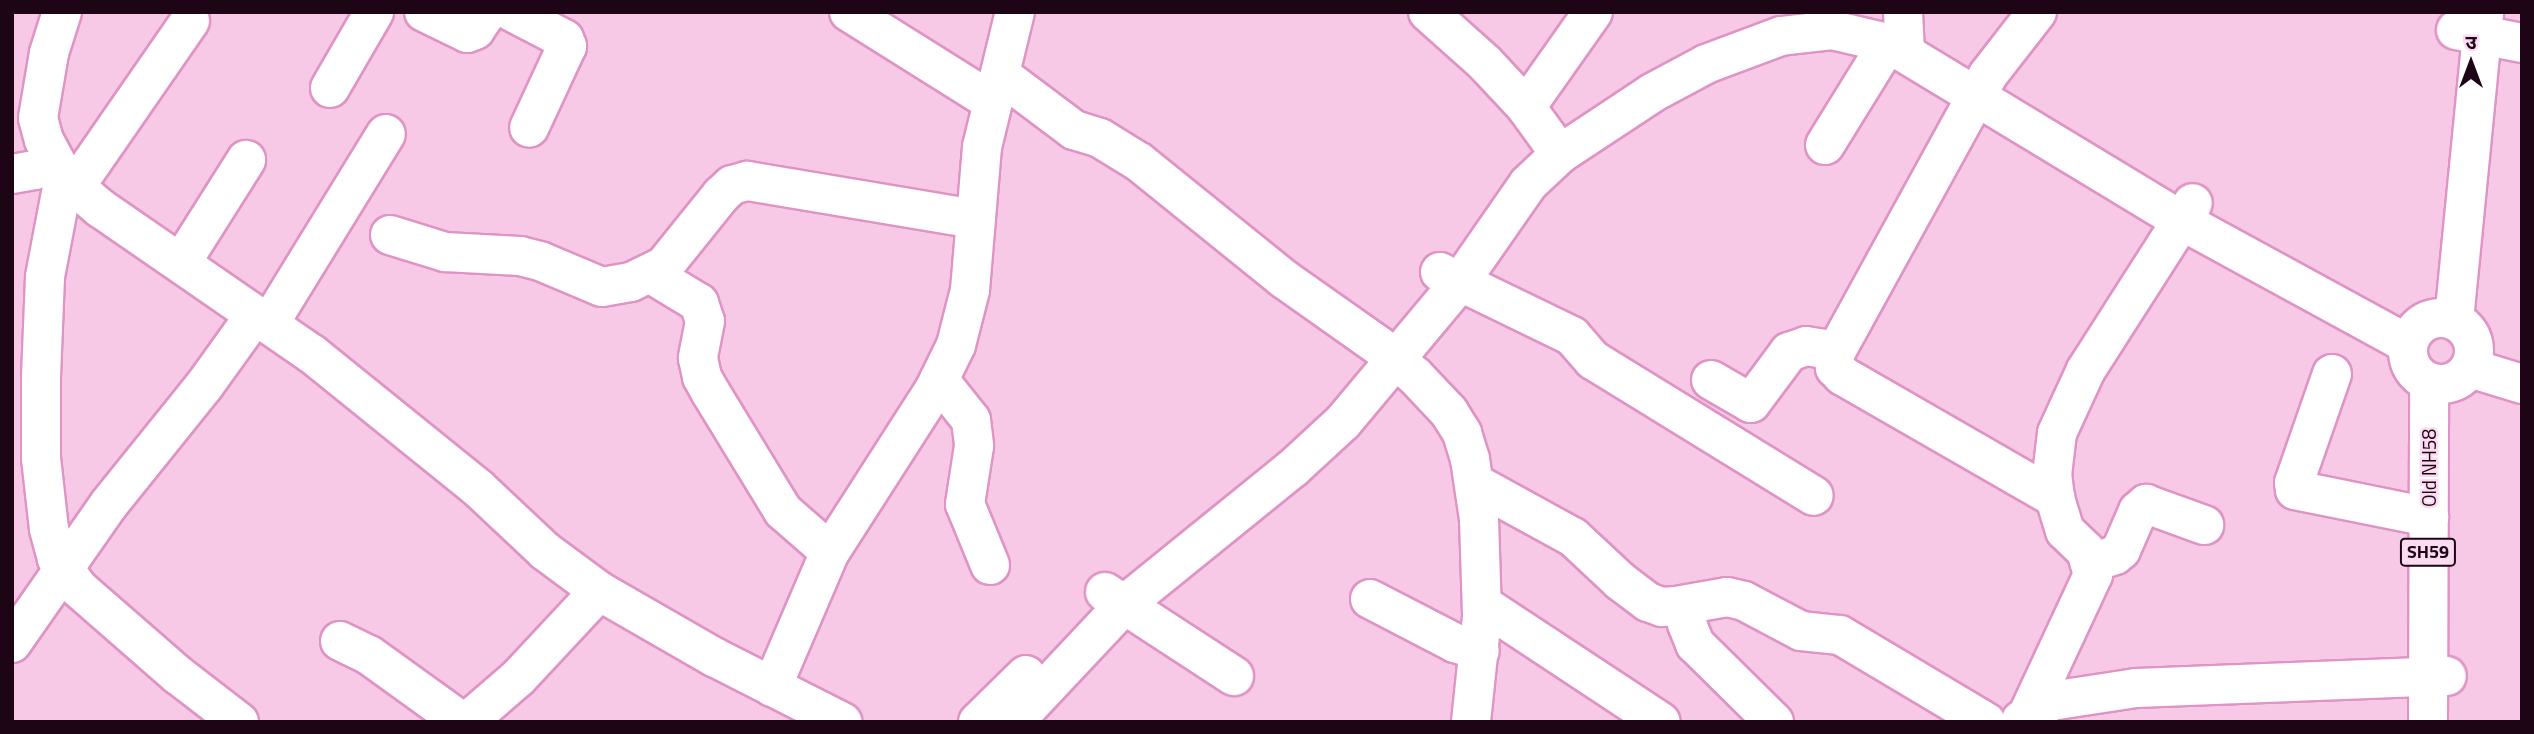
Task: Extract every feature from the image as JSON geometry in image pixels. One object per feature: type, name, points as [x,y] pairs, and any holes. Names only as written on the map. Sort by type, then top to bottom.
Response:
[{"type":"street","points":[[61,12],[46,66],[38,118],[64,174],[181,263],[383,409],[478,488],[545,551],[599,591],[772,687],[842,722]]},
{"type":"street","points":[[330,88],[374,12]]},
{"type":"street","points":[[424,12],[467,33],[475,30],[487,12]]},
{"type":"street","points":[[512,12],[564,39],[567,46],[528,128]]},
{"type":"street","points":[[849,12],[1074,130],[1100,138],[1139,162],[1284,279],[1388,353],[1449,412],[1462,433],[1476,484],[1482,604],[1480,651],[1471,722]]},
{"type":"street","points":[[772,687],[830,552],[939,380],[956,345],[970,290],[974,219],[997,88],[1015,12]]},
{"type":"street","points":[[1429,12],[1485,63],[1526,107],[1555,147]]},
{"type":"street","points":[[1526,107],[1593,12]]},
{"type":"street","points":[[1555,147],[1639,74],[1696,43],[1780,12]]},
{"type":"street","points":[[1863,12],[2187,212],[2442,348],[2522,384]]},
{"type":"street","points":[[2037,12],[1982,86],[1836,351],[1835,368],[1843,376],[2055,498]]},
{"type":"street","points":[[190,21],[64,174],[27,393],[41,458],[49,529],[62,569],[78,587],[178,676],[239,722]]},
{"type":"street","points":[[2470,22],[2522,43]]},
{"type":"street","name":"Old NH58","points":[[2448,722],[2438,677],[2428,517],[2470,22]]},
{"type":"street","points":[[978,722],[1388,353],[1450,277],[1510,168],[1555,147],[1706,64],[1781,36],[1832,30],[1901,33]]},
{"type":"street","points":[[1825,145],[1901,33]]},
{"type":"street","points":[[19,620],[62,569],[109,504],[204,386],[262,319],[386,134]]},
{"type":"street","points":[[181,263],[246,160]]},
{"type":"street","points":[[12,174],[35,170],[64,174]]},
{"type":"street","points":[[390,235],[445,252],[470,256],[520,256],[540,261],[602,287],[631,282],[664,266],[727,190],[747,181],[974,219]]},
{"type":"street","points":[[2038,714],[2093,575],[2086,551],[2065,531],[2055,498],[2055,444],[2067,405],[2134,292],[2187,212]]},
{"type":"street","points":[[651,274],[699,303],[705,321],[698,358],[706,385],[777,503],[792,522],[830,552]]},
{"type":"street","points":[[1450,277],[1572,336],[1593,360],[1814,496]]},
{"type":"street","points":[[1711,380],[1751,403],[1789,352],[1806,346],[1836,351]]},
{"type":"street","points":[[2442,348],[2522,361]]},
{"type":"street","name":"Old NH58","points":[[2428,722],[2438,677],[2442,348]]},
{"type":"street","points":[[2332,374],[2294,482],[2295,490],[2428,517]]},
{"type":"street","points":[[939,380],[971,420],[974,446],[965,504],[990,565]]},
{"type":"street","points":[[1476,484],[1573,537],[1620,581],[1648,602],[1662,607],[1727,597],[1744,601],[1801,631],[1840,635],[1986,722]]},
{"type":"street","points":[[2091,564],[2121,550],[2138,510],[2146,504],[2204,525]]},
{"type":"street","points":[[340,640],[476,719],[599,591]]},
{"type":"street","points":[[1115,598],[1234,676]]},
{"type":"street","points":[[1014,722],[1115,598]]},
{"type":"street","points":[[1370,599],[1455,643],[1480,651]]},
{"type":"street","points":[[1482,604],[1661,722]]},
{"type":"street","points":[[1689,604],[1687,624],[1695,645],[1774,722]]},
{"type":"street","points":[[2038,714],[2136,688],[2438,677]]}]
